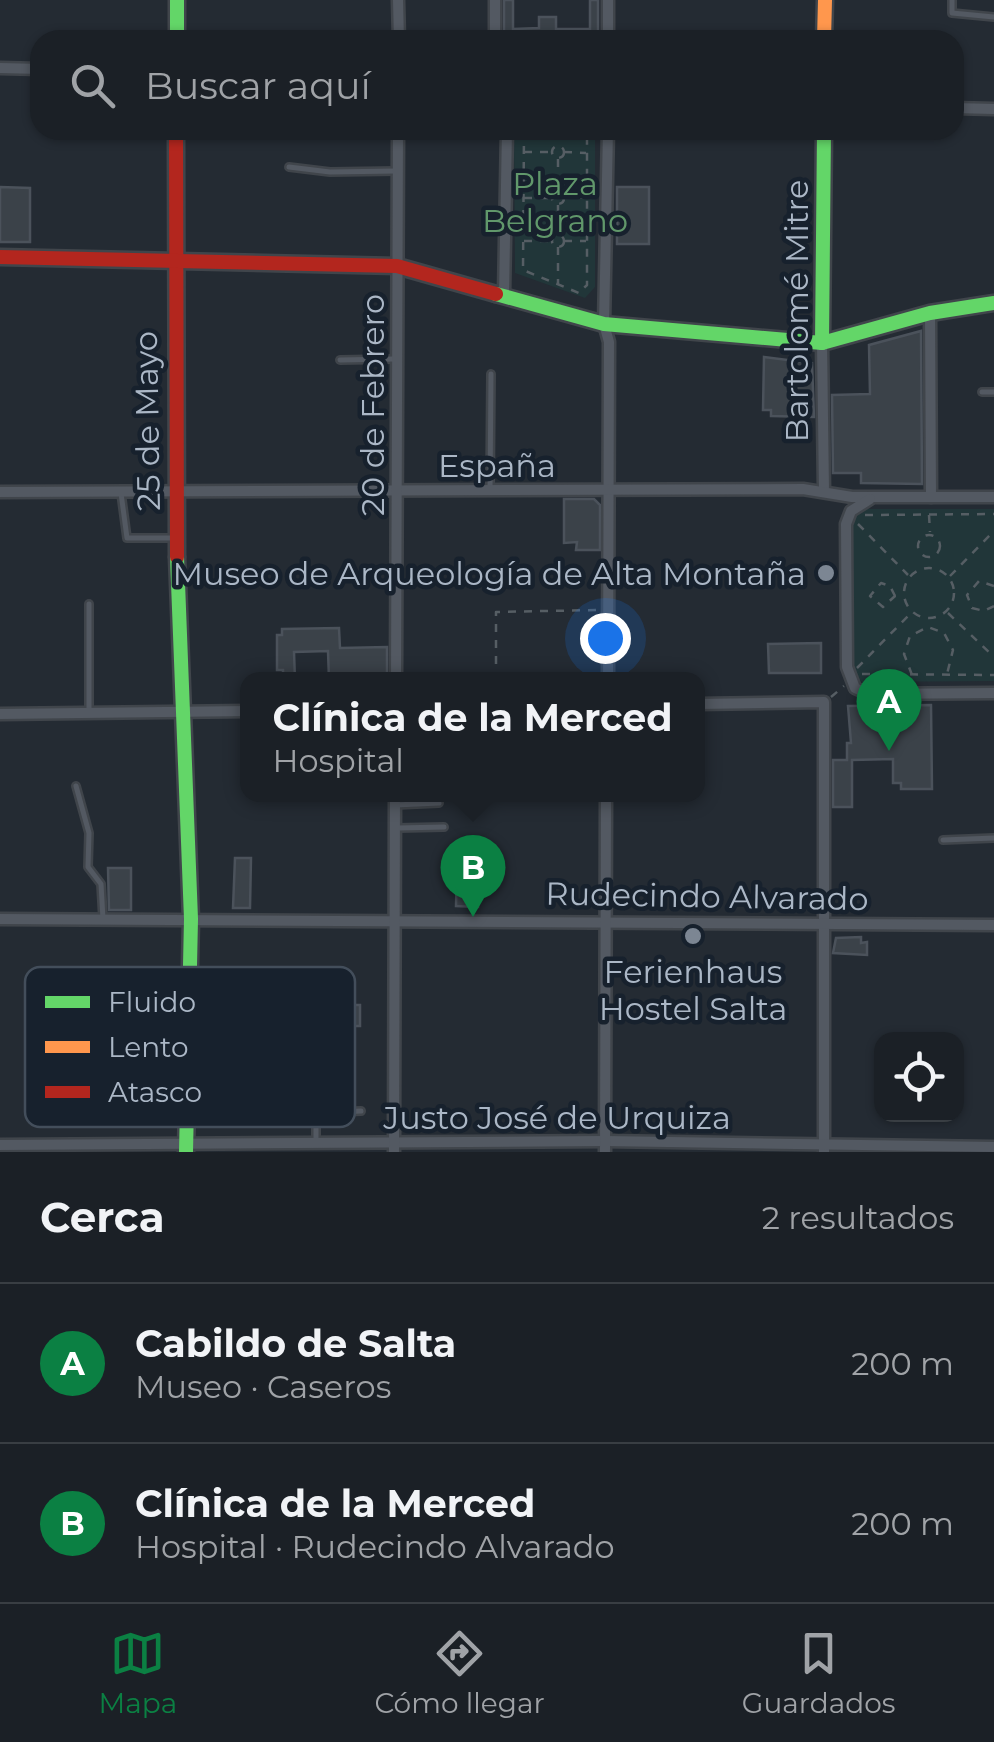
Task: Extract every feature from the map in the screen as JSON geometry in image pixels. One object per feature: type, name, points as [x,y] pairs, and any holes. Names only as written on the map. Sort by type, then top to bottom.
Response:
[{"type":"main road","points":[[177,0],[177,30]]},
{"type":"main road","points":[[824,30],[825,0]]},
{"type":"main road","name":"25 de Mayo","points":[[176,140],[174,492],[185,712],[190,967]]},
{"type":"main road","name":"Bartolomé Mitre","points":[[822,343],[824,140]]},
{"type":"main road","points":[[0,257],[174,264],[397,266],[604,324],[822,343],[930,313],[994,303]]},
{"type":"street","points":[[398,0],[398,30]]},
{"type":"street","points":[[495,0],[495,30]]},
{"type":"street","points":[[608,0],[608,30]]},
{"type":"street","points":[[0,68],[30,69]]},
{"type":"street","points":[[964,108],[994,109]]},
{"type":"street","name":"20 de Febrero","points":[[396,672],[398,140]]},
{"type":"street","points":[[504,294],[507,140]]},
{"type":"street","points":[[608,140],[604,324],[609,342],[608,672]]},
{"type":"street","points":[[930,313],[931,497]]},
{"type":"street","name":"Bartolomé Mitre","points":[[822,343],[824,492]]},
{"type":"street","name":"España","points":[[0,492],[608,490],[994,497]]},
{"type":"street","points":[[881,497],[862,502],[846,524],[850,680],[868,694],[993,693]]},
{"type":"street","points":[[705,704],[824,702],[824,1147]]},
{"type":"street","points":[[0,714],[240,711]]},
{"type":"street","points":[[394,1147],[395,802]]},
{"type":"street","points":[[604,1147],[606,802]]},
{"type":"street","name":"Rudecindo Alvarado","points":[[0,919],[394,918],[994,925]]},
{"type":"street","name":"Justo José de Urquiza","points":[[0,1145],[186,1148],[316,1142],[394,1147],[994,1147]]},
{"type":"lane","points":[[952,0],[952,13],[994,16]]},
{"type":"lane","points":[[289,167],[330,172],[398,171]]},
{"type":"lane","points":[[340,360],[397,359]]},
{"type":"lane","points":[[490,374],[490,490]]},
{"type":"lane","points":[[982,392],[994,392]]},
{"type":"lane","points":[[122,492],[127,538],[176,538]]},
{"type":"lane","points":[[89,713],[90,604]]},
{"type":"lane","points":[[76,786],[89,833],[89,871],[101,884],[103,919]]},
{"type":"lane","points":[[417,802],[439,804]]},
{"type":"lane","points":[[395,828],[444,827]]},
{"type":"lane","points":[[944,840],[994,838]]},
{"type":"lane","points":[[355,1111],[361,1111]]},
{"type":"lane","points":[[316,1127],[316,1142]]},
{"type":"path","points":[[524,140],[523,270],[579,293],[588,285],[588,140]]},
{"type":"path","points":[[558,140],[564,152],[587,152]]},
{"type":"path","points":[[524,152],[552,152],[558,146]]},
{"type":"path","points":[[523,198],[552,198],[558,192],[558,158],[552,152]]},
{"type":"path","points":[[558,158],[564,152]]},
{"type":"path","points":[[558,192],[564,198]]},
{"type":"path","points":[[558,204],[564,198],[587,197]]},
{"type":"path","points":[[552,198],[558,204],[558,235],[564,241],[587,241]]},
{"type":"path","points":[[523,241],[552,241],[558,235]]},
{"type":"path","points":[[552,241],[558,247]]},
{"type":"path","points":[[558,285],[558,247],[564,241]]},
{"type":"path","points":[[929,514],[930,533],[940,548],[930,558],[929,566]]},
{"type":"path","points":[[909,576],[854,524],[862,515],[994,514]]},
{"type":"path","points":[[949,577],[994,531]]},
{"type":"path","points":[[930,533],[920,538],[917,547],[921,555],[930,558]]},
{"type":"path","points":[[929,566],[949,577],[955,594],[947,612],[928,620],[912,612],[903,596],[909,576],[929,566]]},
{"type":"path","points":[[967,595],[980,581],[994,586]]},
{"type":"path","points":[[895,596],[890,586],[881,583],[873,587],[870,596],[874,604],[883,607],[895,596],[903,596]]},
{"type":"path","points":[[955,594],[967,595]]},
{"type":"path","points":[[967,595],[972,608],[984,611],[994,606]]},
{"type":"path","points":[[496,672],[496,612],[602,610]]},
{"type":"path","points":[[824,702],[850,680],[912,612]]},
{"type":"path","points":[[947,612],[994,657]]},
{"type":"path","points":[[928,620],[928,627]]},
{"type":"path","points":[[912,676],[904,654],[910,636],[928,627],[944,633],[952,650],[947,676]]},
{"type":"path","points":[[853,660],[864,676],[994,675]]},
{"type":"green space","name":"Plaza Belgrano","points":[[514,140],[595,140],[595,287],[585,298],[515,273]]},
{"type":"green space","points":[[857,509],[994,509],[994,681],[862,682],[852,671],[851,522]]},
{"type":"building","points":[[504,0],[513,0],[513,29],[539,28],[539,17],[556,17],[556,29],[590,29],[590,0],[598,0],[598,30],[504,30]]},
{"type":"building","points":[[0,187],[30,188],[30,242],[0,242]]},
{"type":"building","points":[[617,187],[649,187],[649,244],[617,244]]},
{"type":"building","points":[[921,331],[922,484],[861,483],[861,473],[833,473],[832,395],[870,394],[869,345]]},
{"type":"building","points":[[764,357],[812,363],[814,417],[771,416],[771,410],[763,410]]},
{"type":"building","points":[[564,499],[594,499],[600,505],[600,550],[576,550],[577,542],[564,543]]},
{"type":"building","points":[[339,628],[340,648],[387,647],[387,672],[329,672],[328,651],[294,652],[295,672],[277,670],[277,635],[282,635],[282,629]]},
{"type":"building","points":[[821,643],[821,673],[769,673],[768,644]]},
{"type":"building","points":[[931,705],[932,789],[901,789],[901,783],[893,783],[893,759],[852,760],[852,807],[833,807],[833,760],[847,760],[847,743],[851,743],[848,706]]},
{"type":"building","points":[[235,858],[251,858],[250,908],[233,908]]},
{"type":"building","points":[[457,867],[479,868],[478,907],[456,906]]},
{"type":"building","points":[[108,868],[131,868],[131,910],[109,910]]},
{"type":"building","points":[[861,937],[861,943],[867,942],[867,955],[833,953],[836,938]]},
{"type":"building","points":[[355,1005],[360,1005],[360,1026],[355,1026]]},
{"type":"traffic: fast","points":[[177,0],[177,30]]},
{"type":"traffic: fast","points":[[822,343],[824,140]]},
{"type":"traffic: fast","points":[[496,294],[604,324],[822,343],[930,313],[994,303]]},
{"type":"traffic: fast","points":[[177,557],[190,967]]},
{"type":"traffic: fast","points":[[186,1152],[187,1127]]},
{"type":"traffic: slow","points":[[824,30],[825,0]]},
{"type":"traffic: jam","points":[[176,140],[177,557]]},
{"type":"traffic: jam","points":[[0,257],[397,266],[496,294]]},
{"type":"place","name":"Museo de Arqueología de Alta Montaña","points":[[826,573]]},
{"type":"place","name":"Cabildo de Salta","points":[[889,751]]},
{"type":"place","name":"Clínica de la Merced","points":[[473,917]]},
{"type":"place","name":"Ferienhaus Hostel Salta","points":[[693,936]]}]
